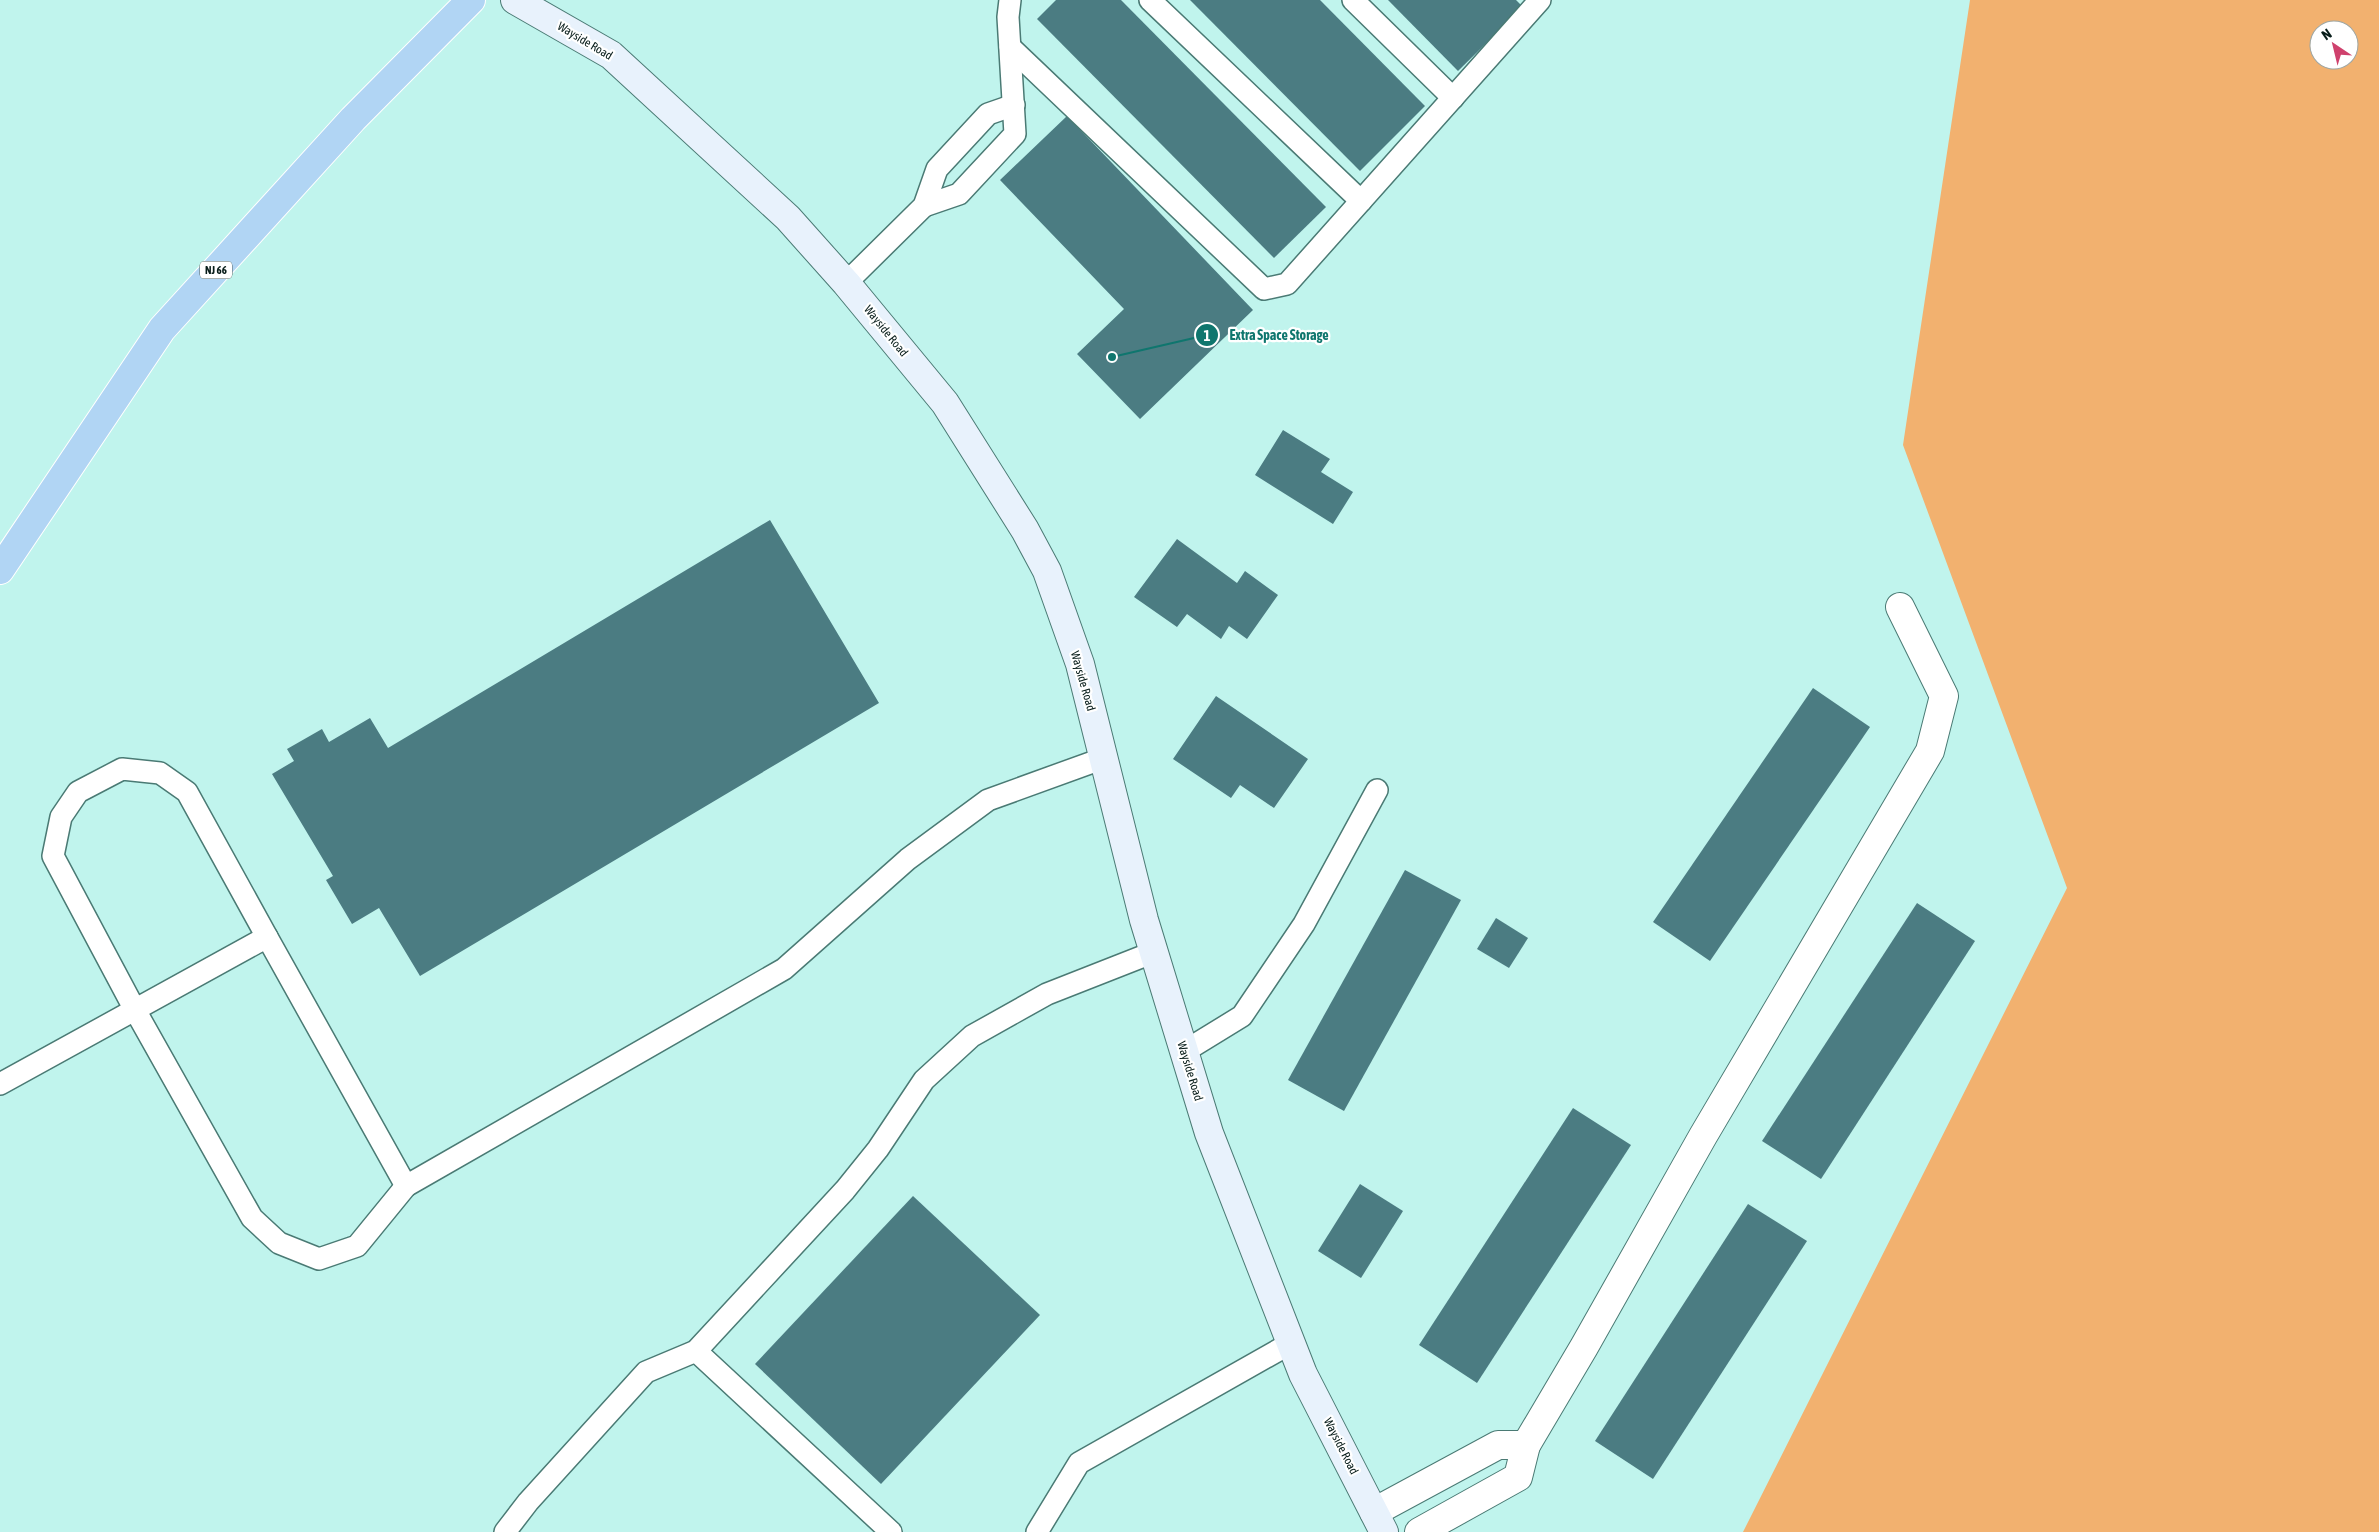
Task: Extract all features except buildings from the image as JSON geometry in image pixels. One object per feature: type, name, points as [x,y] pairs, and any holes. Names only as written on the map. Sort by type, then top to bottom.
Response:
[{"type":"highway","name":"NJ 66","points":[[0,570],[162,329],[353,119],[471,0]]},
{"type":"street","name":"Wayside Road","points":[[515,0],[611,55],[788,218],[846,283],[945,403],[1034,546],[1047,571],[1080,664],[1154,952],[1209,1133],[1304,1374],[1377,1526]]},
{"type":"street","points":[[1419,1532],[1518,1477],[1526,1445],[1584,1347],[1708,1127],[1930,751],[1944,696],[1900,607]]},
{"type":"street","points":[[1377,1526],[1498,1445],[1526,1445]]},
{"type":"lane","points":[[846,283],[924,206],[959,194],[1015,134],[1008,17],[1010,0]]},
{"type":"lane","points":[[1150,0],[1361,201]]},
{"type":"lane","points":[[1353,0],[1453,98]]},
{"type":"lane","points":[[1010,48],[1264,289],[1287,284],[1540,0]]},
{"type":"lane","points":[[924,206],[937,169],[988,114],[1014,105]]},
{"type":"lane","points":[[406,1186],[187,792],[160,773],[122,769],[78,792],[61,817],[53,856],[135,1010],[252,1218],[279,1243],[319,1259],[358,1246],[406,1186],[784,969],[908,859],[988,800],[1104,758]]},
{"type":"lane","points":[[1185,1051],[1242,1016],[1304,924],[1377,790]]},
{"type":"lane","points":[[0,1084],[267,937]]},
{"type":"lane","points":[[505,1532],[528,1502],[646,1372],[696,1351],[845,1190],[878,1149],[924,1080],[972,1036],[1047,994],[1154,952]]},
{"type":"lane","points":[[1037,1532],[1079,1463],[1292,1343]]},
{"type":"lane","points":[[696,1351],[891,1532]]},
{"type":"shaded area","points":[[1970,0],[2379,0],[2379,1532],[1743,1532],[2067,888],[1903,445]]},
{"type":"place","name":"Extra Space Storage","points":[[1112,357]]}]
